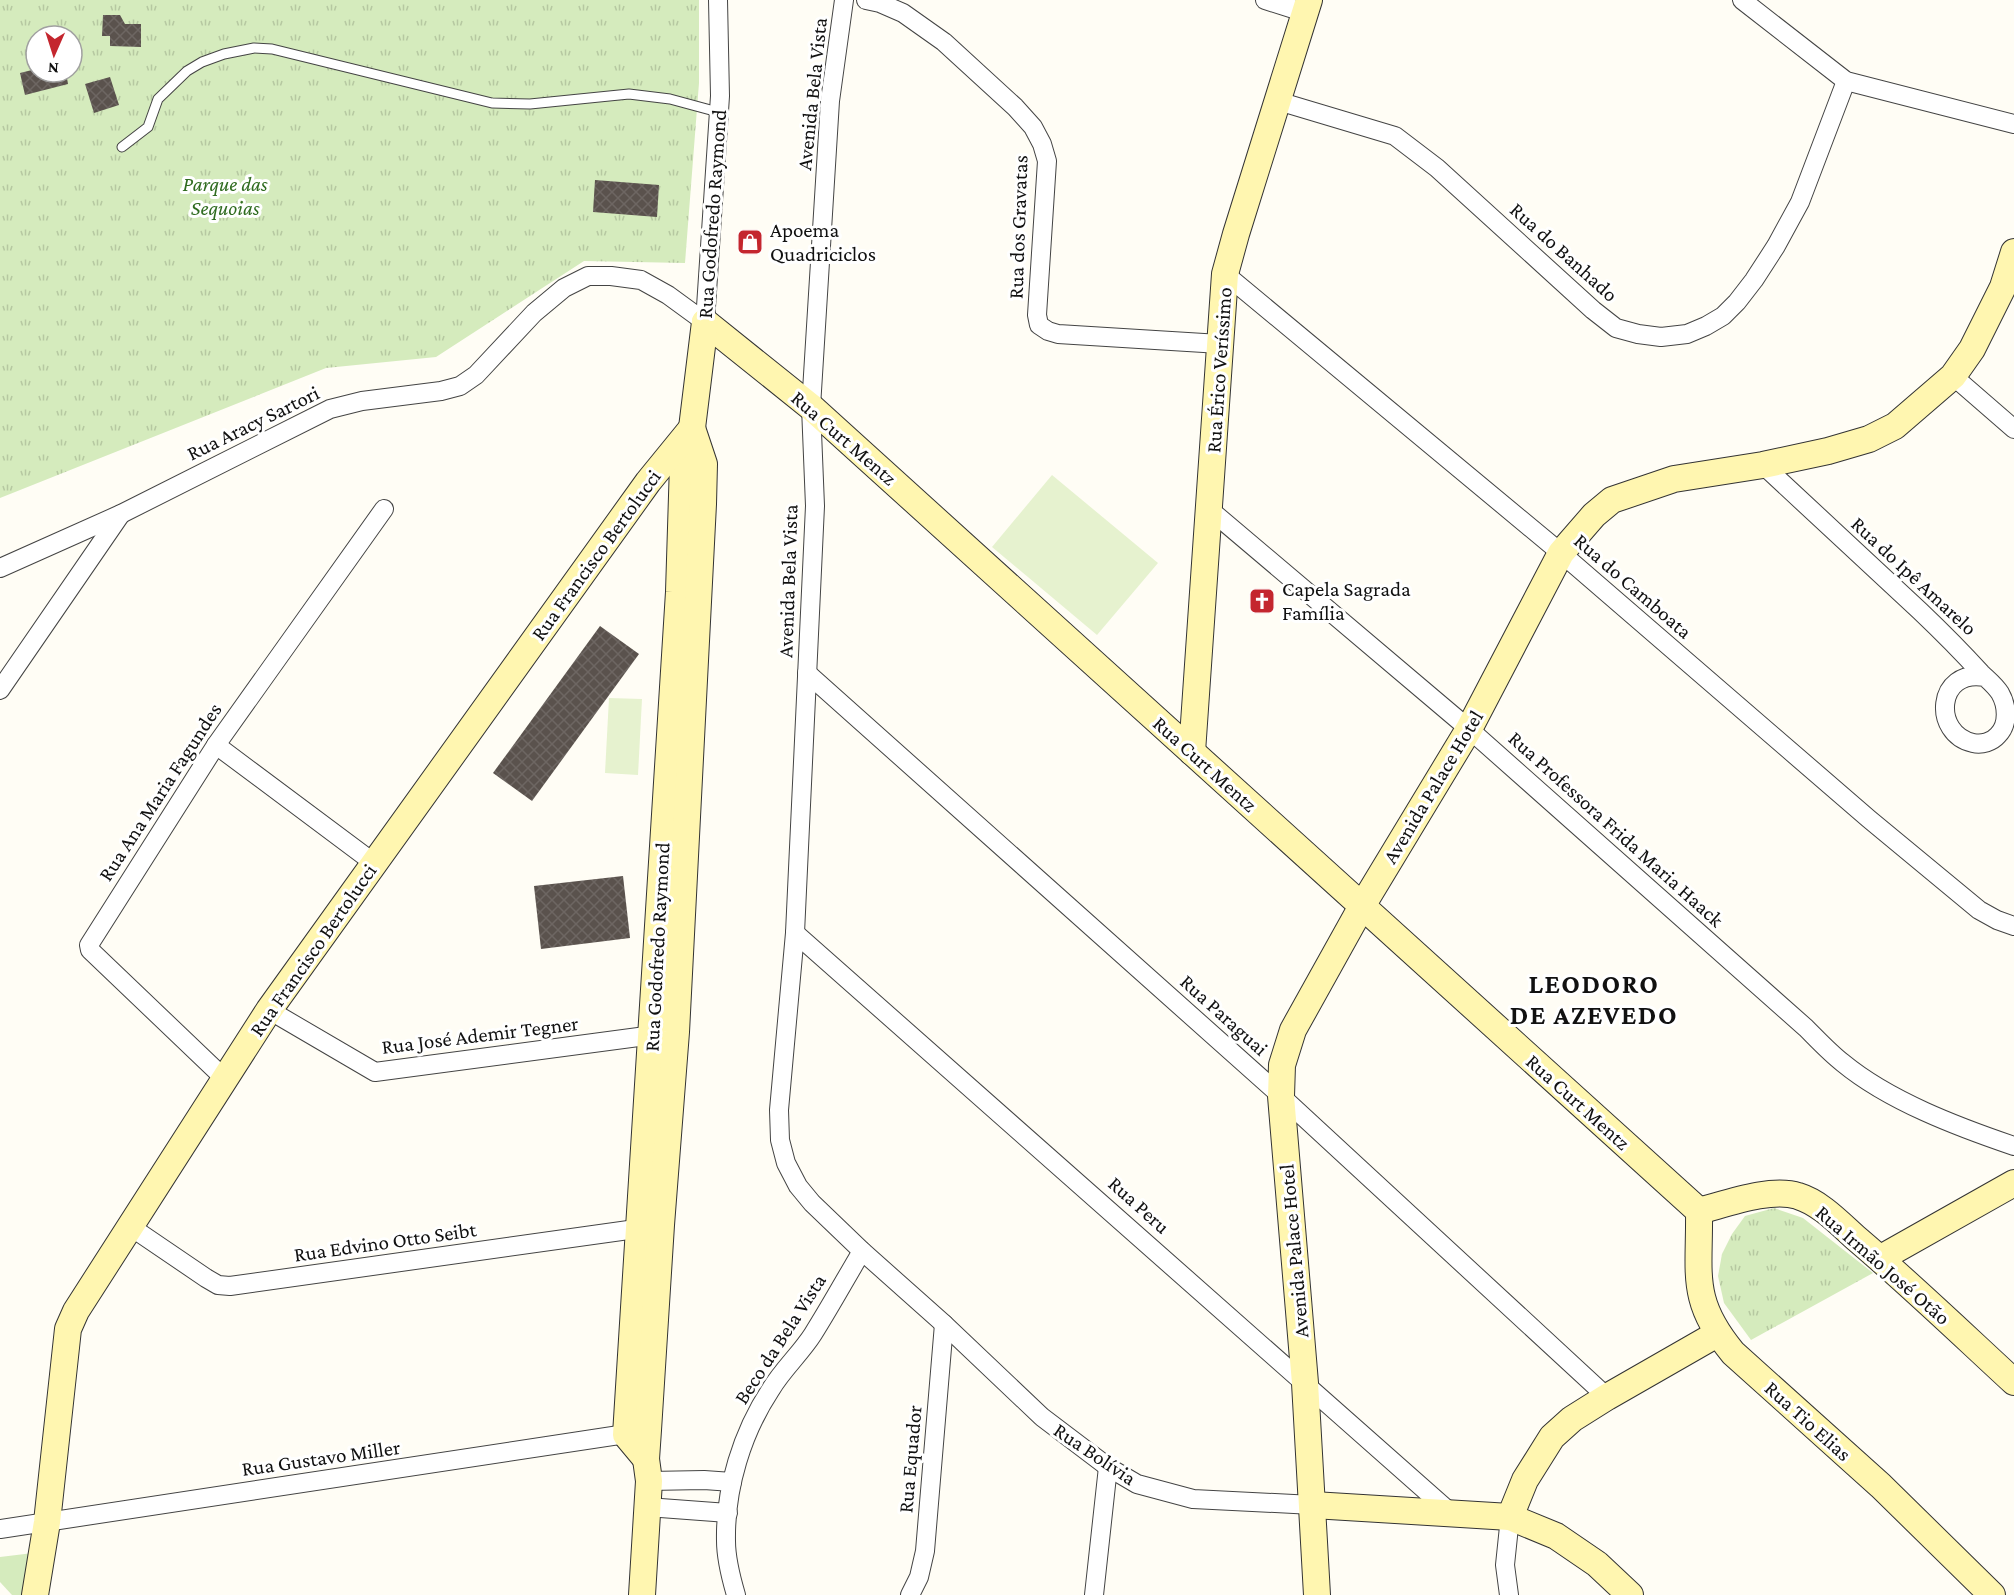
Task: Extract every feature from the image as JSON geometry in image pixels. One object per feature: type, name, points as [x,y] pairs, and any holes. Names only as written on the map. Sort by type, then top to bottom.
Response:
[{"type":"main road","name":"Rua Érico Veríssimo","points":[[1192,752],[1225,274],[1308,6]]},
{"type":"main road","name":"Avenida Palace Hotel","points":[[1317,1595],[1305,1383],[1281,1096],[1282,1065],[1293,1030],[1362,906],[1469,729],[1561,553],[1594,515],[1612,500],[1674,479],[1763,465],[1828,451],[1869,439],[1895,426],[1953,376],[1972,349],[2003,287],[2014,252]]},
{"type":"main road","name":"Rua Curt Mentz","points":[[705,322],[811,407],[1699,1211]]},
{"type":"main road","name":"Rua Godofredo Raymond","points":[[642,1595],[647,1470],[637,1433],[649,1227],[704,464],[692,428],[705,322]]},
{"type":"main road","name":"Rua Francisco Bertolucci","points":[[35,1595],[47,1522],[68,1329],[83,1299],[269,1010],[648,482],[692,428]]},
{"type":"main road","points":[[1881,1258],[2014,1183]]},
{"type":"main road","name":"Rua Irmão José Otão","points":[[1699,1211],[1756,1196],[1779,1194],[1798,1196],[1821,1208],[1881,1258],[2014,1382]]},
{"type":"main road","name":"Rua Tio Elias","points":[[1699,1211],[1697,1269],[1699,1289],[1704,1308],[1717,1334],[1733,1353],[1881,1486],[1992,1595]]},
{"type":"main road","points":[[1510,1518],[1525,1480],[1552,1437],[1572,1419],[1717,1334]]},
{"type":"main road","name":"Rua Bolívia","points":[[1313,1505],[1510,1518],[1556,1536],[1597,1564],[1630,1595]]},
{"type":"street","name":"Rua Godofredo Raymond","points":[[705,322],[720,96],[718,0]]},
{"type":"street","name":"Avenida Bela Vista","points":[[786,1163],[780,1140],[779,1110],[795,933],[815,507],[811,407],[830,101],[844,0]]},
{"type":"street","name":"Rua dos Gravatas","points":[[866,0],[880,3],[903,13],[944,42],[1015,107],[1033,128],[1042,144],[1047,161],[1039,268],[1037,315],[1039,325],[1048,332],[1058,334],[1220,344]]},
{"type":"street","points":[[1265,0],[1308,6]]},
{"type":"street","points":[[1742,0],[1846,81],[2014,123]]},
{"type":"street","name":"Rua do Banhado","points":[[1278,101],[1395,136],[1437,168],[1593,310],[1616,328],[1660,337],[1687,334],[1706,326],[1722,316],[1737,302],[1754,280],[1800,202],[1846,81]]},
{"type":"street","name":"Rua do Camboata","points":[[1225,274],[1561,553],[1869,819],[1979,910],[2014,926]]},
{"type":"street","name":"Rua Aracy Sartori","points":[[0,568],[121,514],[330,409],[362,401],[441,391],[460,386],[476,375],[534,313],[564,288],[588,276],[641,280],[668,295],[705,322]]},
{"type":"street","points":[[1953,376],[2014,429]]},
{"type":"street","name":"Rua do Ipê Amarelo","points":[[1763,465],[1954,644],[2000,692],[2004,703],[2005,722],[2000,734],[1990,741],[1976,744],[1962,740],[1952,730],[1946,717],[1944,702],[1950,688],[1963,678],[1974,675],[1985,677]]},
{"type":"street","name":"Rua Ana Maria Fagundes","points":[[225,1079],[90,950],[89,945],[216,745],[384,509]]},
{"type":"street","name":"Rua Professora Frida Maria Haack","points":[[1209,509],[1469,729],[1843,1063],[1875,1086],[1906,1103],[2014,1146]]},
{"type":"street","points":[[0,690],[121,514]]},
{"type":"street","name":"Rua Paraguai","points":[[807,673],[1281,1096],[1606,1397]]},
{"type":"street","points":[[216,745],[375,863]]},
{"type":"street","name":"Rua Peru","points":[[795,933],[1451,1513]]},
{"type":"street","name":"Rua José Ademir Tegner","points":[[269,1010],[375,1072],[664,1034]]},
{"type":"street","name":"Rua Bolívia","points":[[786,1163],[798,1186],[812,1203],[862,1251],[944,1324],[1042,1418],[1108,1467],[1137,1484],[1193,1499],[1313,1505]]},
{"type":"street","name":"Rua Edvino Otto Seibt","points":[[131,1227],[206,1278],[218,1285],[230,1286],[649,1227]]},
{"type":"street","name":"Beco da Bela Vista","points":[[736,1595],[730,1574],[726,1542],[732,1482],[737,1464],[753,1422],[771,1389],[812,1335],[862,1251]]},
{"type":"street","name":"Rua Equador","points":[[910,1595],[919,1577],[925,1551],[944,1324]]},
{"type":"street","name":"Rua Gustavo Miller","points":[[0,1529],[637,1433]]},
{"type":"street","points":[[1094,1595],[1108,1467]]},
{"type":"street","points":[[647,1470],[704,1480],[732,1482]]},
{"type":"street","points":[[647,1507],[728,1513]]},
{"type":"street","points":[[1509,1595],[1505,1565],[1510,1518]]},
{"type":"lane","points":[[122,147],[148,127],[158,99],[187,71],[224,54],[254,48],[272,49],[492,103],[530,104],[629,94],[670,99],[718,112]]},
{"type":"green space","name":"Parque das Sequoias","points":[[0,0],[699,0],[699,83],[685,263],[584,261],[436,357],[326,368],[0,498]]},
{"type":"green space","points":[[1052,475],[1158,563],[1097,635],[992,547]]},
{"type":"green space","points":[[609,698],[642,699],[638,775],[605,773]]},
{"type":"green space","points":[[1774,1208],[1803,1218],[1873,1273],[1751,1340],[1724,1303],[1718,1276],[1722,1254],[1732,1234],[1745,1216]]},
{"type":"green space","points":[[33,1553],[27,1595],[12,1595],[0,1582],[0,1557]]},
{"type":"building","points":[[103,15],[120,15],[125,24],[141,24],[141,47],[110,46],[110,36],[102,36]]},
{"type":"building","points":[[24,72],[24,84],[68,84],[25,95],[20,73]]},
{"type":"building","points":[[110,77],[119,105],[94,113],[85,84]]},
{"type":"building","points":[[595,180],[659,185],[657,217],[593,212]]},
{"type":"building","points":[[600,626],[639,654],[532,801],[493,773]]},
{"type":"building","points":[[623,876],[630,938],[541,949],[534,886]]},
{"type":"place","name":"Apoema Quadriciclos","points":[[750,242]]},
{"type":"place","name":"Capela Sagrada Família","points":[[1262,601]]},
{"type":"district","name":"LEODORO DE AZEVEDO","points":[[1594,1000]]}]
